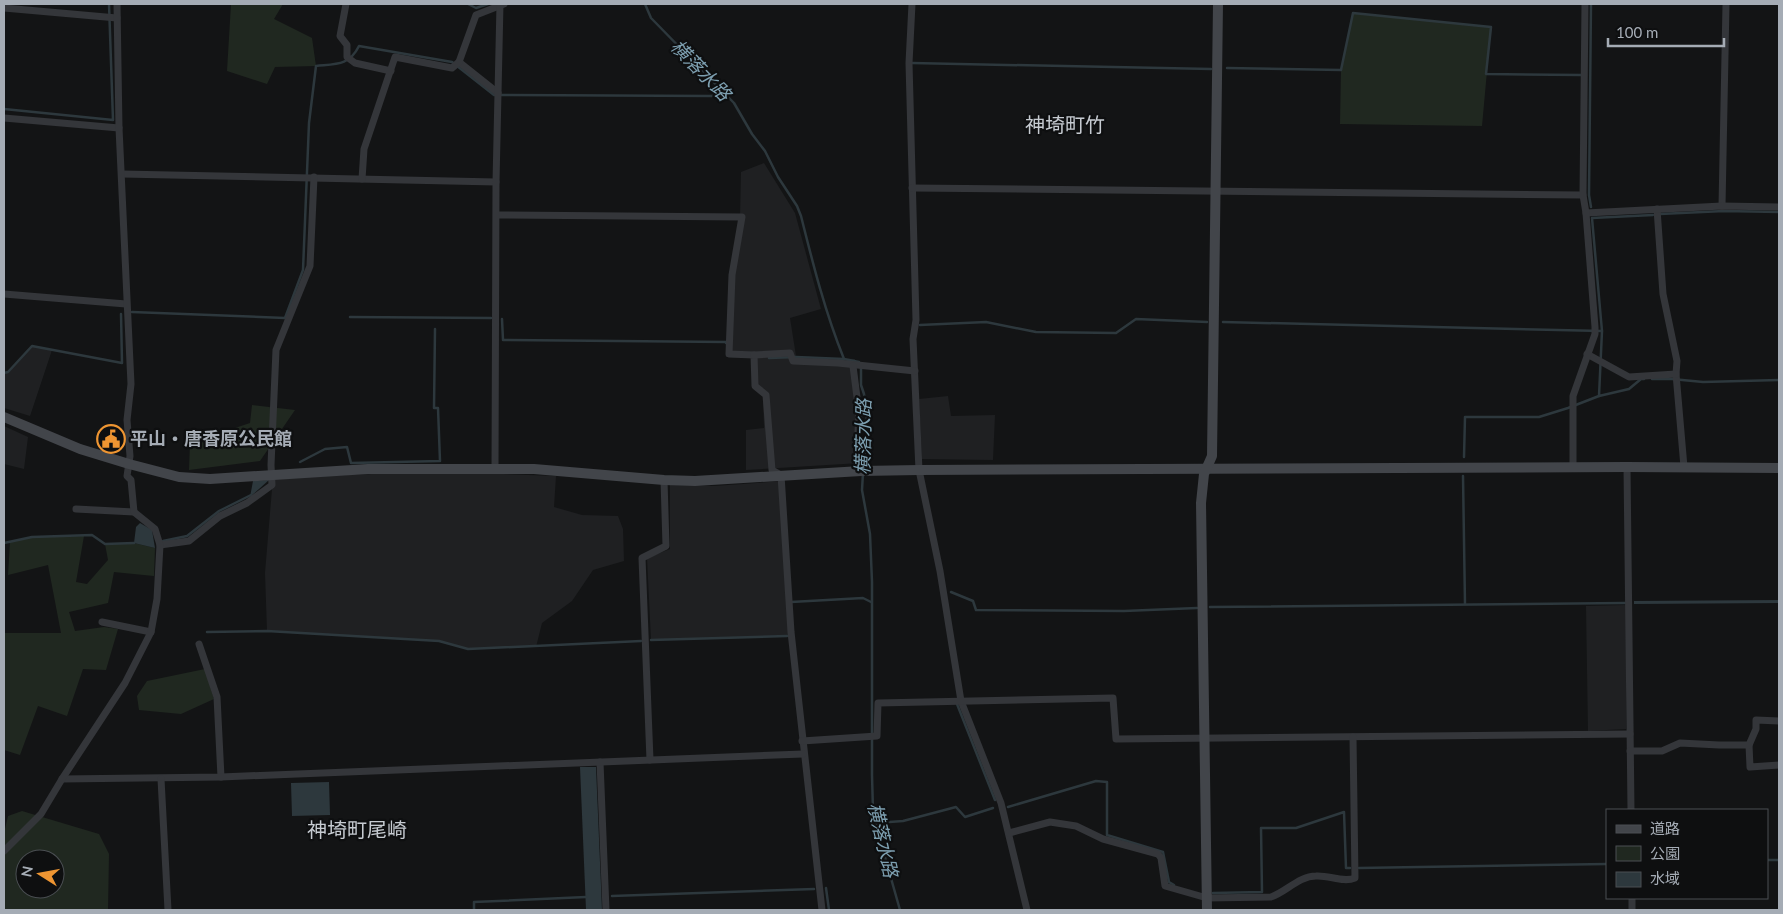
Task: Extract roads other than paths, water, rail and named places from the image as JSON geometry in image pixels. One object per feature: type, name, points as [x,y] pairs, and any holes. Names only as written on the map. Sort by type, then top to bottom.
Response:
[{"type":"street","points":[[117,4],[119,128],[130,384],[127,420],[130,456],[127,476],[131,480],[134,512]]},
{"type":"street","points":[[346,4],[340,36],[347,45],[346,57],[354,63],[391,71]]},
{"type":"street","points":[[362,179],[364,149],[395,57],[452,68],[459,62],[476,15],[502,4],[496,182],[495,468]]},
{"type":"street","points":[[912,4],[909,63],[916,320],[913,339],[919,470],[940,571],[961,701],[1001,803],[1027,910]]},
{"type":"street","points":[[1207,910],[1201,503],[1203,482],[1212,456],[1218,4]]},
{"type":"street","points":[[1573,467],[1573,396],[1595,334],[1583,195],[1585,4]]},
{"type":"street","points":[[1722,206],[1726,4]]},
{"type":"street","points":[[4,8],[117,18]]},
{"type":"street","points":[[459,62],[498,92]]},
{"type":"street","points":[[4,118],[119,128]]},
{"type":"street","points":[[122,174],[302,176],[496,182]]},
{"type":"street","points":[[160,545],[189,540],[220,516],[247,503],[272,485],[271,465],[276,350],[310,266],[314,177]]},
{"type":"street","points":[[912,188],[1583,195]]},
{"type":"street","points":[[1586,213],[1722,206],[1779,207]]},
{"type":"street","points":[[1657,210],[1663,294],[1677,361],[1676,374],[1684,467]]},
{"type":"street","points":[[497,215],[742,217],[732,275],[729,354],[790,353],[793,361],[838,363],[915,371]]},
{"type":"street","points":[[4,294],[126,304]]},
{"type":"street","points":[[1587,354],[1630,377],[1676,374]]},
{"type":"street","points":[[754,355],[755,386],[766,395],[772,470],[781,475]]},
{"type":"street","points":[[859,366],[861,471]]},
{"type":"street","points":[[4,420],[80,449],[129,464],[179,477],[210,479],[368,469],[495,468],[534,469],[664,480],[919,470],[1779,468]]},
{"type":"street","points":[[1627,467],[1631,809]]},
{"type":"street","points":[[781,475],[791,632],[803,754],[822,910]]},
{"type":"street","points":[[650,760],[642,558],[666,546],[664,480]]},
{"type":"street","points":[[4,851],[41,814],[125,683],[151,632],[157,599],[160,545],[155,530],[134,512],[76,509]]},
{"type":"street","points":[[102,622],[151,632]]},
{"type":"street","points":[[199,644],[217,697],[220,777]]},
{"type":"street","points":[[802,741],[877,736],[878,703],[1112,698],[1116,739],[1630,734]]},
{"type":"street","points":[[1779,721],[1756,720],[1756,729],[1749,745],[1750,767],[1779,765]]},
{"type":"street","points":[[1009,832],[1050,822],[1076,826],[1103,838],[1158,854],[1161,858],[1165,886],[1207,898],[1264,898],[1278,894],[1292,884],[1306,878],[1316,876],[1352,879],[1355,878],[1353,736]]},
{"type":"street","points":[[1630,752],[1662,751],[1680,743],[1749,745]]},
{"type":"street","points":[[62,779],[161,779],[803,754]]},
{"type":"street","points":[[600,762],[606,910]]},
{"type":"street","points":[[161,779],[168,910]]},
{"type":"water","points":[[269,480],[250,497],[253,481]]},
{"type":"water","points":[[140,523],[152,530],[155,548],[134,543],[136,527]]},
{"type":"water","points":[[1779,600],[1779,603],[1634,604],[1634,601]]},
{"type":"water","points":[[580,767],[596,767],[602,910],[586,910]]},
{"type":"water","points":[[329,782],[330,815],[292,816],[291,783]]},
{"type":"waterway","points":[[4,109],[113,120],[109,4]]},
{"type":"waterway","points":[[468,4],[476,8],[488,4]]},
{"type":"waterway","name":"横落水路","points":[[645,4],[651,18],[734,103],[752,134],[765,151],[801,216],[825,306],[844,359],[859,362]]},
{"type":"waterway","points":[[1591,4],[1589,195],[1591,207]]},
{"type":"waterway","points":[[1227,68],[1341,70],[1353,13],[1491,27],[1486,74],[1581,75]]},
{"type":"waterway","points":[[132,312],[285,318],[303,270],[309,123],[316,66],[346,61],[355,53],[359,46],[452,62],[494,95],[712,96],[722,91]]},
{"type":"waterway","points":[[912,63],[1211,69]]},
{"type":"waterway","points":[[1660,214],[1724,211],[1779,212]]},
{"type":"waterway","points":[[1644,379],[1641,379],[1629,389],[1599,396],[1602,331],[1592,218],[1653,215]]},
{"type":"waterway","points":[[4,373],[8,372],[32,346],[122,363],[121,314]]},
{"type":"waterway","points":[[350,317],[491,318]]},
{"type":"waterway","points":[[502,319],[503,340],[726,343]]},
{"type":"waterway","points":[[920,325],[986,322],[1036,332],[1116,333],[1136,319],[1207,322]]},
{"type":"waterway","points":[[1223,322],[1602,331]]},
{"type":"waterway","points":[[300,462],[325,449],[347,447],[351,463],[440,461],[438,408],[434,408],[435,329]]},
{"type":"waterway","points":[[769,358],[844,359]]},
{"type":"waterway","name":"横落水路","points":[[861,366],[861,385],[867,421],[864,467]]},
{"type":"waterway","points":[[1652,379],[1703,382],[1779,380]]},
{"type":"waterway","points":[[1464,457],[1465,417],[1539,417],[1599,396]]},
{"type":"waterway","name":"横落水路","points":[[863,473],[862,490],[870,534],[872,582],[873,811],[900,910]]},
{"type":"waterway","points":[[1463,476],[1465,604]]},
{"type":"waterway","points":[[163,541],[187,536],[219,511],[251,495]]},
{"type":"waterway","points":[[4,543],[32,537],[92,535],[105,544],[134,543]]},
{"type":"waterway","points":[[951,592],[973,601],[976,610],[1124,611],[1197,608]]},
{"type":"waterway","points":[[791,602],[863,598],[871,602]]},
{"type":"waterway","points":[[1210,607],[1625,603]]},
{"type":"waterway","points":[[207,632],[267,631],[439,641],[468,649],[641,641]]},
{"type":"waterway","points":[[651,640],[787,636]]},
{"type":"waterway","points":[[957,704],[995,800]]},
{"type":"waterway","points":[[1008,807],[1096,781],[1107,782],[1107,835],[1163,852],[1169,882],[1174,885]]},
{"type":"waterway","points":[[876,823],[903,821],[956,807],[965,817],[993,808]]},
{"type":"waterway","points":[[1213,893],[1262,892],[1261,828],[1296,828],[1344,812],[1346,868],[1350,868]]},
{"type":"waterway","points":[[1768,860],[1779,860]]},
{"type":"waterway","points":[[1359,868],[1606,864]]},
{"type":"waterway","points":[[826,888],[829,910]]},
{"type":"waterway","points":[[612,896],[814,889]]},
{"type":"waterway","points":[[474,910],[474,902],[586,897]]},
{"type":"place","name":"平山・唐香原公民館","points":[[111,439]]},
{"type":"district","name":"神埼町竹","points":[[1065,125]]},
{"type":"district","name":"神埼町尾崎","points":[[357,830]]}]
